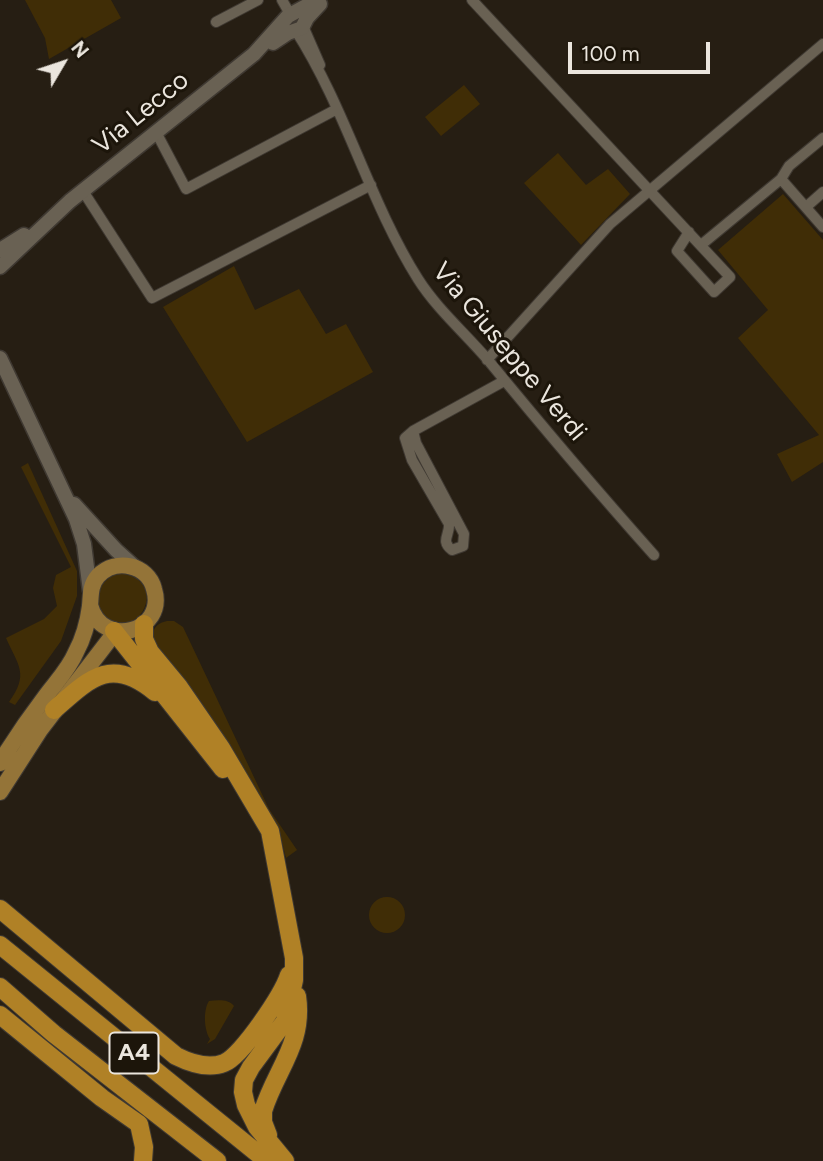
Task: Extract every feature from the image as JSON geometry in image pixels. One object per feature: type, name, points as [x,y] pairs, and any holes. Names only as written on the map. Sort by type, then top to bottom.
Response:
[{"type":"highway","points":[[144,624],[144,639],[150,652],[195,709],[270,831],[294,958],[299,1026],[291,1052],[269,1094],[263,1117],[278,1159]]},
{"type":"highway","points":[[116,632],[265,821]]},
{"type":"highway","points":[[48,706],[73,694],[97,677],[119,672],[145,683],[177,711]]},
{"type":"highway","points":[[0,909],[176,1056],[197,1064],[223,1064],[234,1056],[282,994],[294,958]]},
{"type":"highway","name":"A4","points":[[0,945],[278,1159]]},
{"type":"highway","points":[[278,1159],[248,1111],[244,1100],[244,1084],[251,1067],[285,1021],[295,980]]},
{"type":"highway","name":"A4","points":[[0,987],[54,1034],[217,1161]]},
{"type":"highway","points":[[0,1015],[102,1098],[139,1124],[144,1147],[143,1161]]},
{"type":"main road","points":[[0,792],[29,745],[74,657],[82,638],[90,598],[96,578],[108,569],[121,565],[136,568],[149,578],[156,595],[154,610],[144,624],[131,631],[116,632],[96,619],[90,598]]},
{"type":"main road","points":[[0,763],[116,632]]},
{"type":"street","points":[[216,22],[239,4],[258,0]]},
{"type":"street","name":"Via Giuseppe Verdi","points":[[282,0],[325,82],[371,185],[418,280],[654,555]]},
{"type":"street","name":"Via Lecco","points":[[295,23],[317,0]]},
{"type":"street","name":"Via Lecco","points":[[0,267],[60,210],[323,0]]},
{"type":"street","points":[[472,0],[689,232],[730,277],[714,292],[677,251],[689,232]]},
{"type":"street","points":[[487,360],[610,225],[823,44]]},
{"type":"street","points":[[156,132],[186,188],[337,109]]},
{"type":"street","points":[[701,245],[781,179],[789,166],[823,138]]},
{"type":"street","points":[[781,179],[823,226]]},
{"type":"street","points":[[83,191],[152,298],[371,185]]},
{"type":"street","points":[[806,207],[823,192]]},
{"type":"street","name":"Via Lecco","points":[[3,249],[60,210]]},
{"type":"street","points":[[0,358],[64,491],[83,544],[90,598]]},
{"type":"street","points":[[413,431],[416,443],[464,534],[463,546],[458,549],[452,550],[445,542],[450,531],[449,524],[412,460],[405,438],[413,431],[504,381]]},
{"type":"street","points":[[64,491],[116,551],[136,568]]},
{"type":"shaded area","points":[[25,0],[111,0],[121,18],[49,59],[45,38]]},
{"type":"shaded area","points":[[464,85],[480,104],[441,136],[425,117]]},
{"type":"shaded area","points":[[558,153],[586,185],[608,169],[630,194],[581,245],[524,183]]},
{"type":"shaded area","points":[[783,194],[823,240],[823,462],[792,482],[777,454],[819,435],[738,338],[768,310],[718,250]]},
{"type":"shaded area","points":[[234,266],[255,310],[299,289],[326,334],[346,324],[373,372],[247,442],[163,307]]},
{"type":"shaded area","points":[[28,463],[77,571],[77,596],[61,641],[15,705],[9,702],[19,684],[20,670],[6,638],[44,619],[57,606],[53,588],[56,575],[71,567],[21,467]]},
{"type":"shaded area","points":[[121,573],[137,579],[145,588],[147,599],[136,619],[126,624],[114,622],[101,613],[96,600],[99,588],[109,578]]},
{"type":"shaded area","points":[[167,621],[174,621],[183,627],[269,809],[297,850],[286,858],[280,834],[232,748],[201,702],[156,648],[153,639],[155,627]]},
{"type":"shaded area","points":[[387,897],[400,902],[405,915],[400,928],[387,933],[374,928],[369,915],[374,902]]},
{"type":"shaded area","points":[[209,1001],[226,1001],[234,1006],[215,1039],[207,1044],[210,1039],[206,1031],[205,1015]]}]
